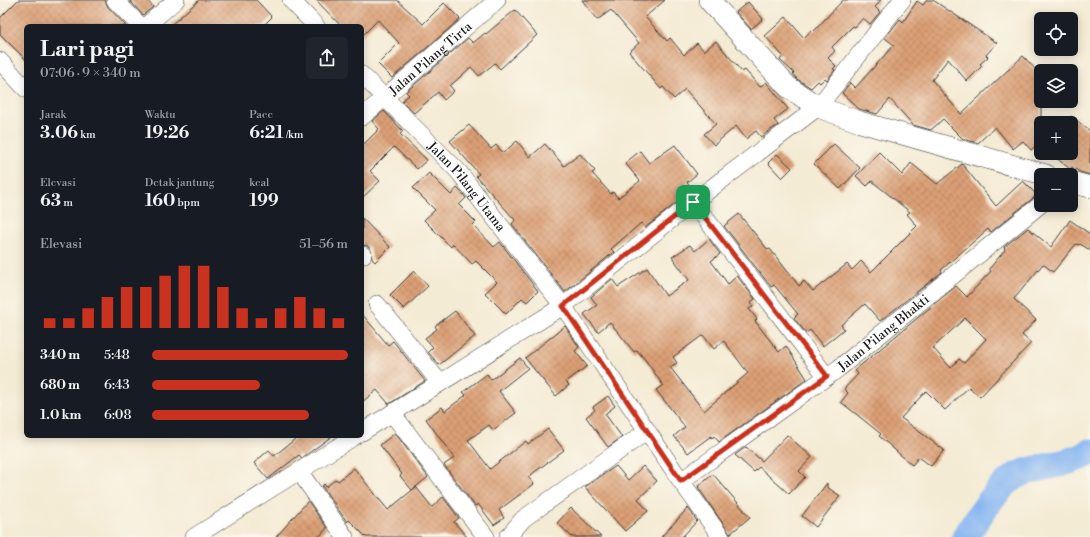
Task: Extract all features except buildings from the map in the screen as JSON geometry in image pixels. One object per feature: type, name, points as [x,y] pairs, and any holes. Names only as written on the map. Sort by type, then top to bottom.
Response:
[{"type":"street","points":[[115,0],[138,24]]},
{"type":"street","points":[[148,24],[176,0]]},
{"type":"street","points":[[291,0],[314,24]]},
{"type":"street","name":"Jalan Pilang Tirta","points":[[364,115],[498,0]]},
{"type":"street","points":[[709,0],[788,87],[814,105],[860,122],[1034,172]]},
{"type":"street","points":[[364,431],[563,306],[693,202],[814,105],[902,0]]},
{"type":"street","points":[[0,61],[24,87]]},
{"type":"street","name":"Jalan Pilang Utama","points":[[364,77],[383,98],[458,171],[563,306],[681,481],[721,537]]},
{"type":"street","points":[[1078,184],[1090,187]]},
{"type":"street","points":[[693,202],[827,376]]},
{"type":"street","name":"Jalan Pilang Bhakti","points":[[681,481],[827,376],[1034,210]]},
{"type":"street","points":[[377,304],[440,383]]},
{"type":"street","points":[[392,413],[486,537]]},
{"type":"street","points":[[508,537],[523,518],[647,431]]},
{"type":"street","points":[[199,536],[352,438]]},
{"type":"street","points":[[299,471],[345,537]]},
{"type":"waterway","points":[[965,537],[990,501],[1014,477],[1031,470],[1074,460],[1090,452]]},
{"type":"route","points":[[693,202],[827,376],[681,481],[563,306],[693,202]]}]
